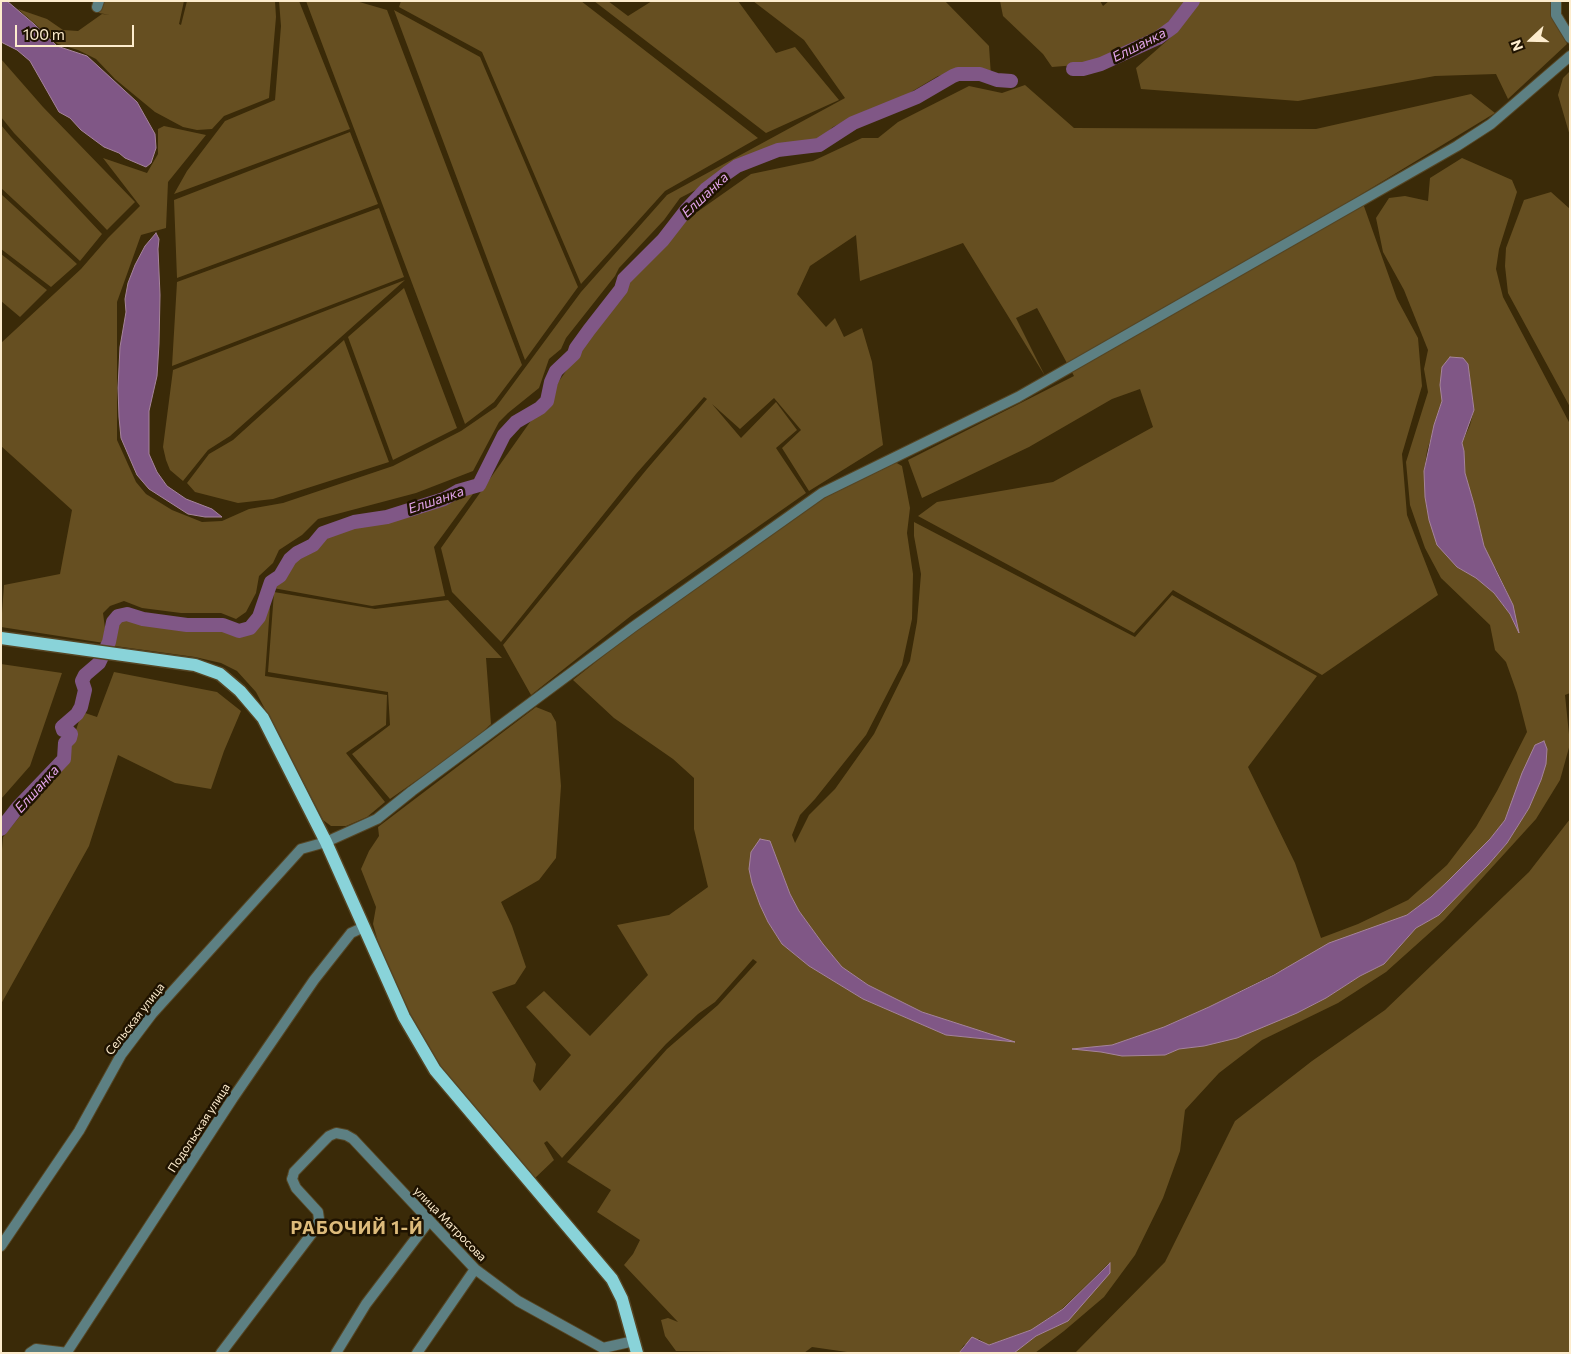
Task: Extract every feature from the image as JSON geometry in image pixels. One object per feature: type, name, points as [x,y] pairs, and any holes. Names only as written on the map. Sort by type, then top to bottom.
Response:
[{"type":"main road","points":[[1,638],[195,665],[220,674],[240,691],[263,718],[326,842],[404,1017],[435,1070],[612,1279],[622,1299],[635,1347]]},
{"type":"street","points":[[1556,1],[1556,15],[1570,38]]},
{"type":"street","name":"Сельская улица","points":[[1,1246],[79,1131],[121,1055],[152,1014],[301,849],[326,842],[377,819],[633,627],[822,493],[1018,397],[1457,146],[1491,124],[1570,56]]},
{"type":"street","name":"Подольская улица","points":[[68,1352],[233,1098],[314,980],[351,934],[364,927]]},
{"type":"street","name":"улица Матросова","points":[[221,1353],[316,1228],[319,1219],[318,1212],[296,1188],[292,1180],[294,1172],[330,1136],[341,1133],[352,1140],[475,1269],[518,1301],[603,1348],[635,1347]]},
{"type":"street","points":[[336,1353],[366,1304],[429,1221]]},
{"type":"street","points":[[417,1353],[475,1269]]},
{"type":"street","points":[[30,1353],[36,1349],[68,1352]]},
{"type":"shaded area","points":[[1,1],[7,1],[57,46],[87,56],[137,102],[155,134],[156,148],[151,163],[146,167],[104,147],[81,130],[70,118],[59,112],[30,61],[17,50],[1,42]]},
{"type":"shaded area","points":[[101,1],[184,1],[179,24],[181,25],[187,1],[275,1],[276,17],[269,98],[224,116],[212,129],[197,130],[183,127],[155,112],[115,79],[96,59],[78,50],[58,44],[18,9],[47,19],[63,30],[78,31],[102,14],[110,15],[99,13]]},
{"type":"shaded area","points":[[279,1],[299,1],[350,129],[174,194],[187,171],[225,121],[275,100],[281,26]]},
{"type":"shaded area","points":[[306,1],[356,1],[387,10],[522,365],[494,402],[465,424]]},
{"type":"shaded area","points":[[401,1],[581,1],[758,138],[665,191],[581,284],[482,52],[399,7]]},
{"type":"shaded area","points":[[594,1],[608,1],[628,16],[652,1],[738,1],[776,53],[795,47],[839,100],[766,133]]},
{"type":"shaded area","points":[[753,1],[945,1],[989,46],[991,76],[974,69],[938,76],[891,104],[870,109],[833,127],[817,141],[805,145],[788,145],[773,149],[729,166],[709,183],[680,198],[664,220],[619,268],[615,276],[566,338],[561,349],[549,359],[539,388],[499,422],[473,471],[416,493],[318,519],[302,535],[279,550],[273,563],[259,576],[256,593],[246,612],[236,619],[221,613],[181,613],[142,608],[124,601],[110,606],[103,613],[104,643],[1,627],[4,585],[60,574],[72,510],[1,446],[1,343],[81,269],[140,206],[103,158],[147,173],[158,154],[158,129],[164,126],[206,135],[168,182],[166,228],[141,235],[117,302],[117,440],[136,482],[146,494],[172,510],[202,522],[222,521],[249,509],[283,503],[393,466],[461,431],[496,407],[581,292],[667,195],[845,98],[804,40]]},
{"type":"shaded area","points":[[1000,1],[1100,1],[1103,6],[1109,1],[1185,1],[1165,26],[1153,35],[1094,62],[1052,67],[1043,54],[1003,16]]},
{"type":"shaded area","points":[[1198,1],[1553,1],[1553,15],[1567,44],[1508,99],[1496,74],[1435,76],[1298,101],[1141,89],[1136,68],[1170,38]]},
{"type":"shaded area","points":[[394,10],[480,57],[578,287],[525,360]]},
{"type":"shaded area","points":[[1,59],[43,107],[135,202],[107,230],[1,117]]},
{"type":"shaded area","points":[[1570,71],[1570,136],[1558,95],[1563,78]]},
{"type":"shaded area","points":[[1025,85],[1074,128],[1316,129],[1471,94],[1495,113],[1360,195],[1397,299],[1418,338],[1422,386],[1402,454],[1407,515],[1438,595],[1322,675],[1173,590],[1134,633],[918,516],[937,502],[1053,482],[1153,427],[1140,389],[1112,399],[1029,447],[922,498],[908,460],[1074,376],[1037,308],[1016,318],[1045,376],[963,243],[860,281],[856,235],[810,266],[797,294],[826,327],[835,318],[844,337],[862,328],[872,362],[883,445],[809,491],[782,448],[801,430],[774,398],[740,429],[712,404],[741,438],[776,402],[797,430],[776,448],[806,493],[632,615],[531,695],[503,645],[647,469],[707,399],[704,397],[636,474],[501,642],[452,592],[441,548],[648,255],[680,224],[751,174],[813,161],[862,138],[878,138],[898,122],[969,86],[1002,93]]},
{"type":"shaded area","points":[[1,125],[102,234],[80,261],[1,188]]},
{"type":"shaded area","points":[[350,132],[378,204],[177,278],[174,200]]},
{"type":"shaded area","points":[[1462,158],[1512,180],[1517,192],[1499,249],[1496,269],[1503,297],[1570,424],[1570,693],[1565,695],[1570,744],[1560,780],[1536,819],[1444,920],[1386,972],[1338,1003],[1262,1040],[1219,1073],[1185,1110],[1180,1151],[1163,1198],[1135,1255],[1104,1297],[1035,1353],[1014,1353],[1036,1336],[1068,1321],[1109,1263],[1062,1309],[1031,1330],[988,1345],[979,1339],[964,1345],[959,1353],[854,1353],[812,1347],[804,1353],[676,1351],[665,1336],[661,1320],[668,1318],[678,1322],[624,1265],[633,1254],[640,1240],[597,1212],[611,1190],[567,1162],[667,1049],[718,1005],[757,962],[753,959],[715,1002],[698,1014],[666,1044],[562,1158],[547,1141],[544,1143],[554,1160],[534,1179],[443,1071],[414,1025],[381,952],[373,924],[376,907],[361,869],[369,851],[379,836],[378,827],[536,707],[551,713],[556,722],[561,786],[556,858],[539,880],[501,902],[512,926],[526,967],[515,984],[492,992],[536,1064],[533,1081],[540,1091],[571,1055],[526,1007],[544,991],[590,1036],[648,975],[617,925],[669,915],[708,887],[694,829],[694,778],[673,759],[614,718],[573,680],[655,615],[827,496],[895,462],[902,466],[910,508],[907,533],[913,574],[912,619],[902,665],[866,735],[800,815],[792,835],[795,843],[809,815],[835,789],[874,734],[910,661],[917,622],[921,574],[914,536],[914,522],[1135,637],[1172,595],[1317,676],[1248,767],[1295,863],[1321,938],[1358,924],[1408,900],[1447,865],[1476,827],[1527,732],[1517,693],[1506,662],[1495,650],[1490,625],[1441,578],[1425,548],[1410,505],[1406,462],[1428,392],[1424,369],[1428,350],[1404,290],[1383,252],[1376,218],[1389,198],[1405,196],[1428,201],[1430,178]],"holes":[[[1468,364],[1474,410],[1462,443],[1465,473],[1484,546],[1507,592],[1518,631],[1510,614],[1494,593],[1476,578],[1457,567],[1429,520],[1425,497],[1424,471],[1427,451],[1442,401]],[[1544,741],[1541,780],[1529,808],[1507,843],[1439,915],[1416,928],[1384,964],[1297,1013],[1204,1046],[1179,1049],[1165,1055],[1076,1049],[1112,1045],[1164,1027],[1365,931],[1407,915],[1447,882],[1490,839],[1505,820],[1535,745]],[[770,842],[790,894],[799,911],[842,967],[868,985],[922,1012],[1012,1042],[946,1035],[863,999],[809,966],[782,944],[760,905]]]},
{"type":"shaded area","points":[[1551,192],[1570,209],[1570,407],[1508,293],[1505,266],[1506,248],[1524,200]]},
{"type":"shaded area","points":[[1,194],[77,264],[51,287],[1,249]]},
{"type":"shaded area","points":[[379,208],[404,277],[172,366],[177,282]]},
{"type":"shaded area","points":[[156,233],[159,239],[159,344],[157,376],[149,411],[149,454],[157,472],[167,486],[186,499],[212,509],[222,517],[188,514],[149,489],[137,475],[121,438],[118,388],[120,347],[126,312],[125,299],[128,283],[135,265],[145,246]]},
{"type":"shaded area","points":[[1,254],[47,290],[20,317],[1,301]]},
{"type":"shaded area","points":[[405,280],[230,436],[208,450],[183,481],[170,470],[163,447],[173,370]]},
{"type":"shaded area","points":[[404,288],[457,428],[393,460],[348,337]]},
{"type":"shaded area","points":[[344,340],[389,462],[273,499],[238,503],[195,492],[187,483],[209,454],[233,440]]},
{"type":"shaded area","points":[[1450,357],[1463,358],[1468,364],[1474,410],[1462,443],[1465,473],[1484,546],[1513,605],[1519,633],[1510,614],[1494,593],[1476,578],[1457,567],[1437,545],[1429,520],[1425,497],[1424,471],[1434,425],[1442,401],[1440,385],[1442,367]]},
{"type":"shaded area","points":[[481,483],[434,547],[445,596],[372,606],[273,588],[266,584],[286,560],[322,528],[355,517],[371,517]]},
{"type":"shaded area","points":[[267,588],[271,593],[265,676],[387,695],[386,725],[346,753],[385,802],[367,817],[346,826],[331,826],[323,820],[256,692],[237,671],[221,663],[195,657],[115,646],[113,614],[119,609],[142,616],[178,621],[219,621],[231,627],[245,627],[257,611]]},
{"type":"shaded area","points":[[274,592],[375,609],[448,600],[502,658],[486,658],[491,724],[474,740],[390,799],[352,754],[390,725],[388,692],[268,672]]},
{"type":"shaded area","points":[[1,664],[62,673],[30,766],[1,799]]},
{"type":"shaded area","points":[[114,672],[217,692],[241,711],[224,751],[211,789],[175,783],[118,755],[89,846],[1,1004],[1,861],[3,837],[66,760],[82,712],[97,717]]},
{"type":"shaded area","points":[[1544,741],[1547,749],[1546,764],[1541,780],[1529,808],[1507,843],[1439,915],[1416,928],[1384,964],[1297,1013],[1237,1038],[1204,1046],[1179,1049],[1165,1055],[1122,1056],[1072,1049],[1112,1045],[1164,1027],[1274,975],[1329,943],[1407,915],[1447,882],[1490,839],[1505,820],[1522,773],[1535,745]]},
{"type":"shaded area","points":[[1570,819],[1570,1353],[1075,1353],[1165,1262],[1235,1121],[1312,1061],[1385,1010],[1529,872]]},
{"type":"shaded area","points":[[760,839],[770,841],[790,894],[799,911],[842,967],[868,985],[922,1012],[1015,1042],[946,1035],[863,999],[809,966],[782,944],[760,905],[749,869],[751,852]]},
{"type":"shaded area","points":[[1110,1263],[1110,1273],[1068,1321],[1036,1336],[1014,1353],[959,1353],[972,1337],[989,1345],[1031,1330],[1063,1309]]},
{"type":"waterway","name":"Елшанка","points":[[1073,69],[1083,69],[1101,64],[1158,38],[1173,27],[1193,1]]},
{"type":"waterway","name":"Елшанка","points":[[1,829],[18,807],[64,759],[65,743],[71,734],[63,730],[62,727],[77,714],[81,707],[85,690],[82,681],[85,675],[99,663],[109,642],[113,622],[118,616],[127,614],[143,619],[187,625],[223,625],[239,631],[250,628],[259,617],[271,582],[280,576],[290,559],[313,545],[323,533],[354,522],[387,517],[444,499],[458,491],[479,485],[504,435],[516,422],[540,408],[547,401],[551,382],[556,371],[574,354],[589,330],[621,289],[624,279],[663,240],[687,209],[706,189],[727,173],[737,166],[778,150],[819,145],[853,123],[917,97],[958,74],[980,74],[997,80],[1011,81]]},
{"type":"district","name":"РАБОЧИЙ 1‑Й","points":[[357,1228]]}]
